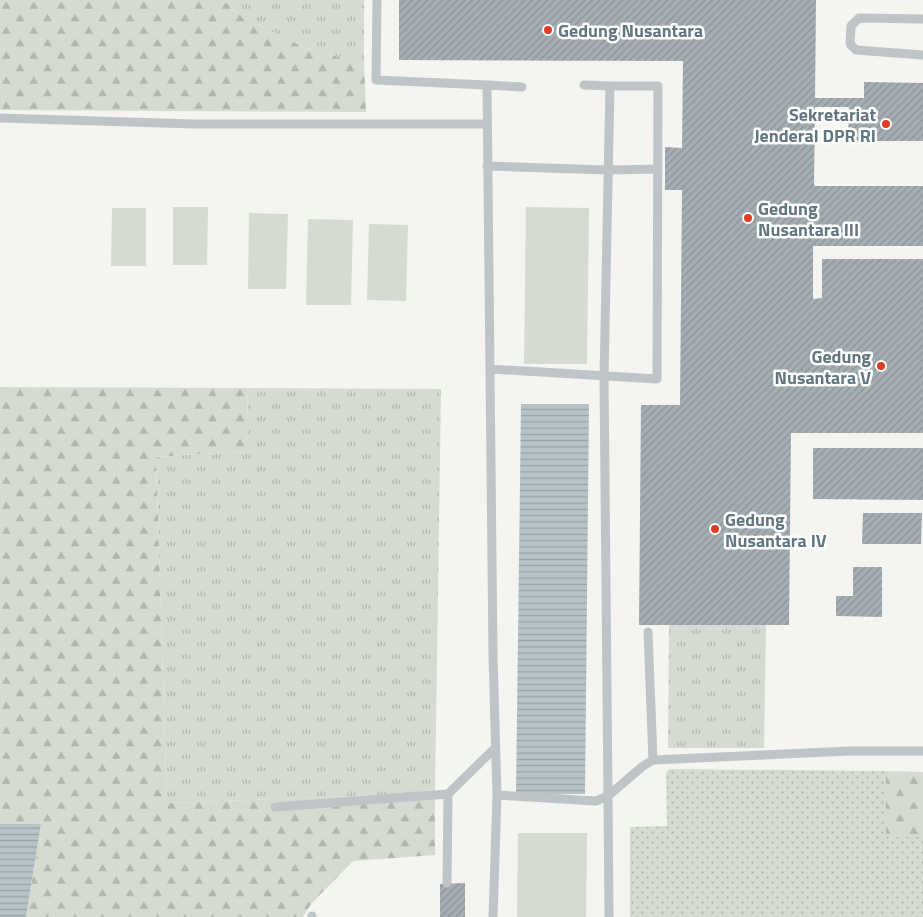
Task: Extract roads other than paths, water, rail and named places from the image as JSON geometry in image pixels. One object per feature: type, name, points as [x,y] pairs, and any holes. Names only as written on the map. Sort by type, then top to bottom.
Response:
[{"type":"lane","points":[[377,0],[376,80],[522,86]]},
{"type":"lane","points":[[923,18],[859,18],[852,26],[850,44],[856,50],[923,55]]},
{"type":"lane","points":[[487,85],[486,124],[497,795],[493,917]]},
{"type":"lane","points":[[490,369],[657,379],[658,86],[584,85]]},
{"type":"lane","points":[[609,917],[604,377],[610,86]]},
{"type":"lane","points":[[0,118],[194,124],[486,124]]},
{"type":"lane","points":[[487,166],[608,170],[658,169]]},
{"type":"lane","points":[[648,632],[653,760]]},
{"type":"lane","points":[[275,807],[448,794],[495,748]]},
{"type":"lane","points":[[497,795],[596,801],[608,796],[643,766],[653,760],[850,750],[923,751]]},
{"type":"lane","points":[[447,883],[448,794]]},
{"type":"place","name":"Gedung Nusantara","points":[[548,30]]},
{"type":"place","name":"Sekretariat Jenderal DPR RI","points":[[886,124]]},
{"type":"place","name":"Gedung Nusantara III","points":[[748,218]]},
{"type":"place","name":"Gedung Nusantara V","points":[[881,366]]},
{"type":"place","name":"Gedung Nusantara IV","points":[[715,529]]}]
